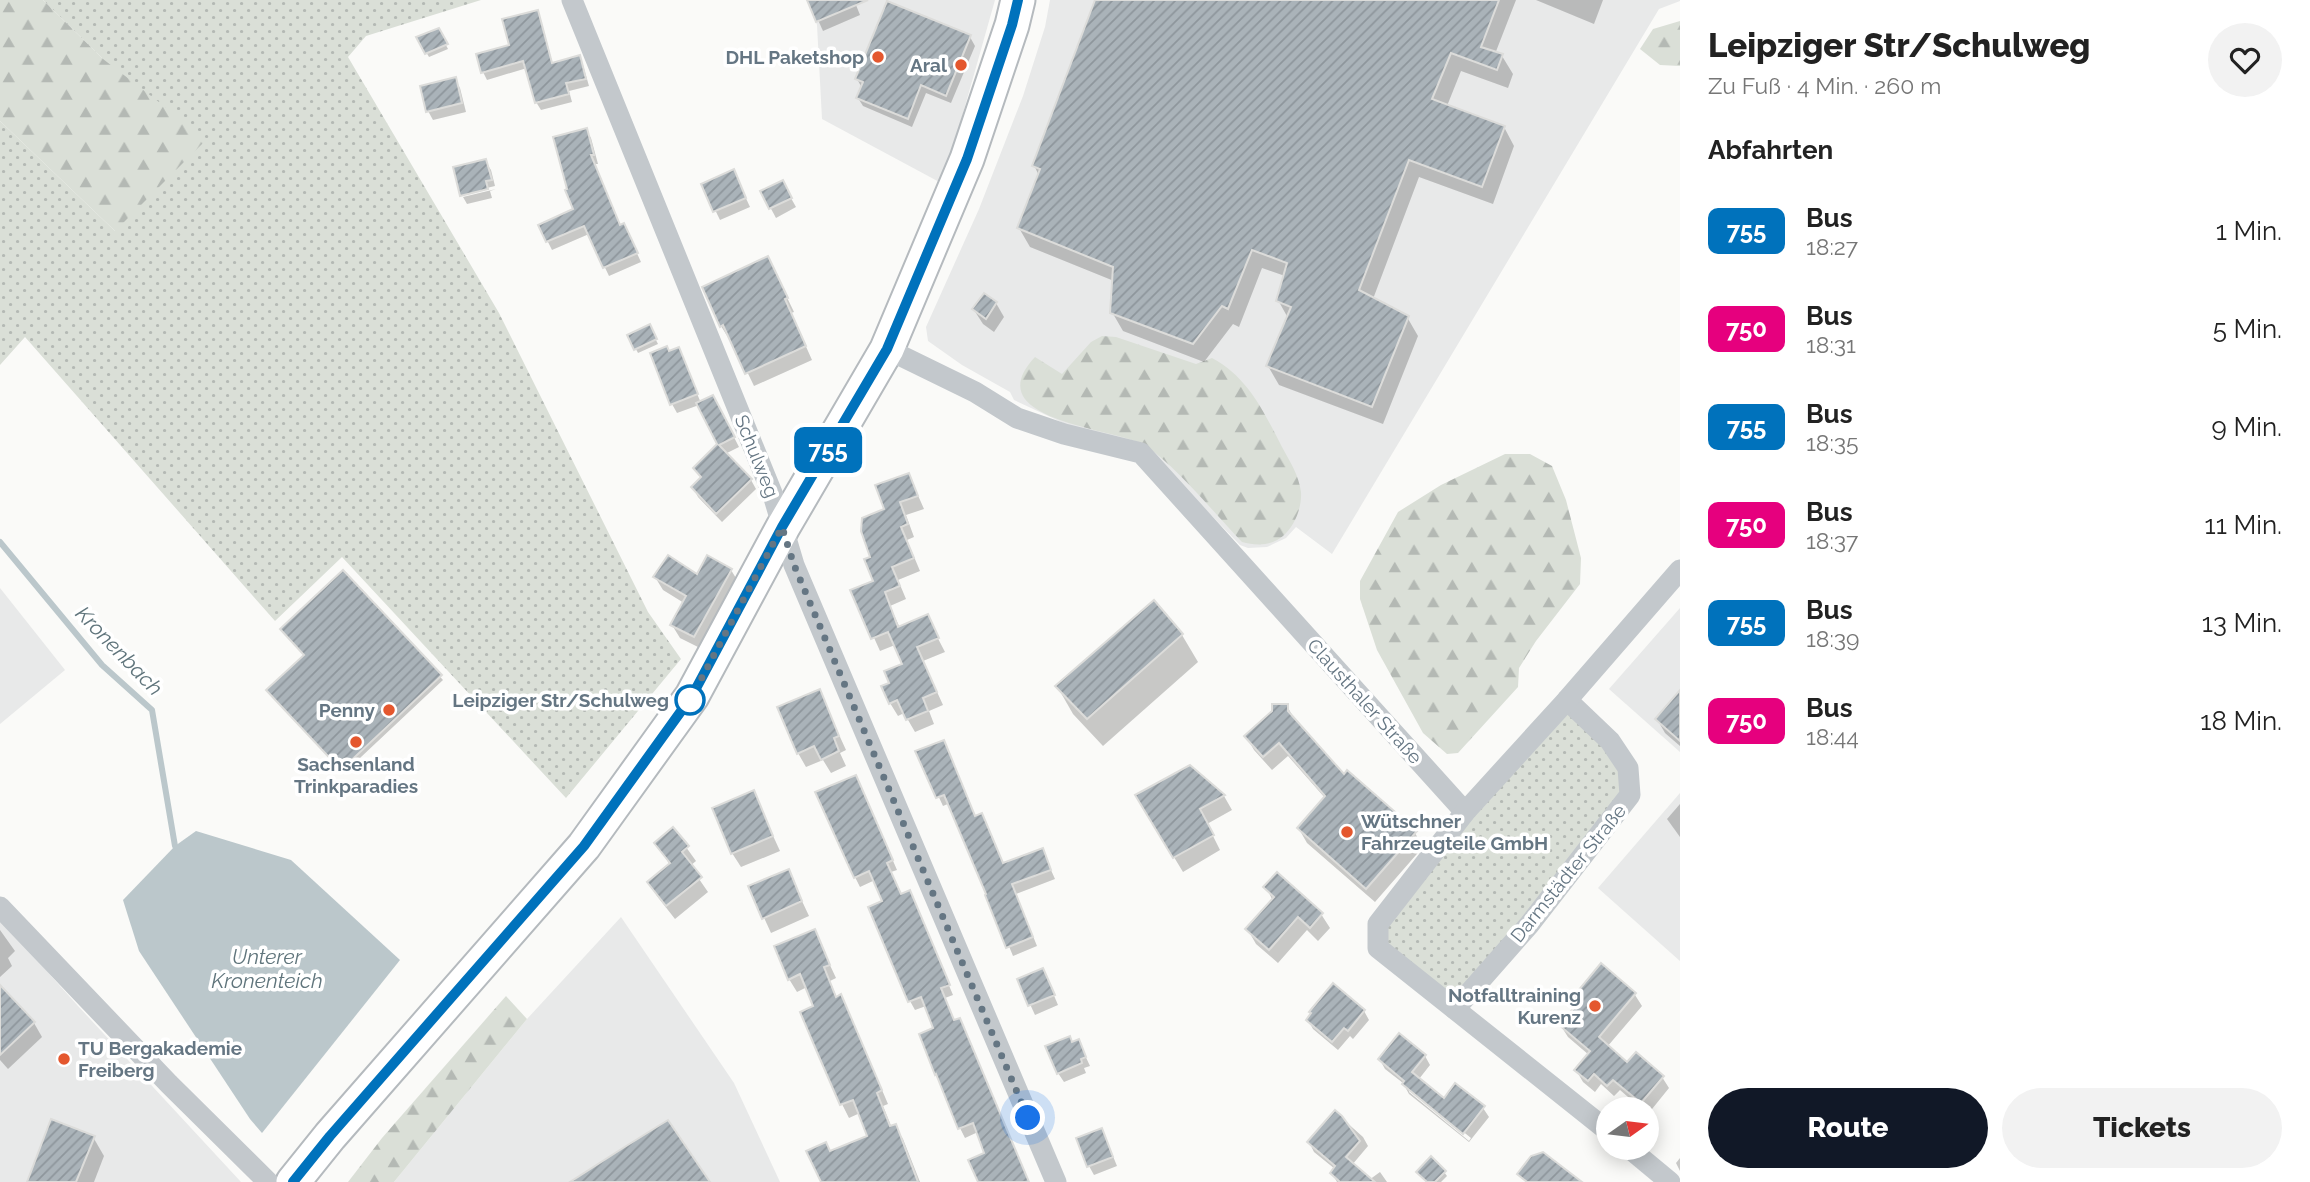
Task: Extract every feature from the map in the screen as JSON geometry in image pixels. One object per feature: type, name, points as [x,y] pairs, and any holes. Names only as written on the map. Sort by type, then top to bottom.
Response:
[{"type":"main road","points":[[293,1182],[330,1136],[584,846],[687,705],[782,527],[887,349],[967,159],[1018,0]]},
{"type":"street","name":"Schulweg","points":[[572,0],[774,498],[794,565],[1056,1182]]},
{"type":"street","name":"Clausthaler Straße","points":[[887,349],[975,393],[1017,418],[1064,434],[1141,453],[1465,812]]},
{"type":"street","points":[[1596,1121],[1378,948],[1378,923],[1465,812],[1567,700],[1680,569]]},
{"type":"street","name":"Darmstädter Straße","points":[[1455,1009],[1575,869],[1630,795],[1628,768],[1610,741],[1567,700]]},
{"type":"street","points":[[0,907],[169,1084],[268,1182]]},
{"type":"street","points":[[1638,1160],[1649,1175],[1670,1182]]},
{"type":"shaded area","points":[[807,0],[995,0],[943,184],[822,119],[817,25]]},
{"type":"shaded area","points":[[1050,0],[1680,1],[1659,9],[1332,554],[1296,527],[1286,538],[1267,547],[1248,548],[1240,545],[1150,452],[1074,428],[1014,400],[1010,392],[962,365],[928,341],[926,327],[979,209],[1023,96],[1045,27]]},
{"type":"shaded area","points":[[0,588],[65,670],[0,724]]},
{"type":"shaded area","points":[[1680,608],[1680,752],[1609,689]]},
{"type":"shaded area","points":[[1680,793],[1680,961],[1598,888]]},
{"type":"shaded area","points":[[621,917],[734,1083],[780,1182],[394,1182],[527,1019]]},
{"type":"shaded area","name":"TU Bergakademie Freiberg","points":[[0,919],[78,1006],[241,1182],[0,1182]]},
{"type":"green space","points":[[0,0],[43,0],[103,59],[207,139],[115,231],[0,121]]},
{"type":"green space","points":[[43,0],[481,0],[366,36],[348,57],[499,313],[648,612],[681,659],[566,798],[342,557],[275,621],[25,337],[0,365],[0,121],[115,231],[103,59]]},
{"type":"green space","points":[[1680,21],[1680,66],[1660,65],[1640,49],[1653,29]]},
{"type":"green space","points":[[1102,336],[1116,337],[1196,364],[1212,358],[1236,375],[1254,396],[1269,421],[1300,486],[1299,510],[1283,536],[1274,542],[1263,544],[1242,542],[1183,478],[1146,446],[1058,419],[1036,409],[1023,396],[1021,379],[1035,357],[1062,374],[1091,342]]},
{"type":"green space","points":[[1505,454],[1530,454],[1552,466],[1566,500],[1581,558],[1580,584],[1536,641],[1519,668],[1518,687],[1458,753],[1447,754],[1423,733],[1377,650],[1360,599],[1360,581],[1398,512],[1441,485]]},
{"type":"green space","points":[[1567,700],[1610,741],[1630,795],[1455,1009],[1378,948],[1378,924]]},
{"type":"green space","points":[[506,996],[527,1019],[394,1182],[348,1182],[382,1138]]},
{"type":"water","name":"Unterer Kronenteich","points":[[196,831],[291,860],[400,960],[262,1133],[250,1119],[139,951],[123,900],[175,846]]},
{"type":"building","points":[[807,0],[868,0],[816,22]]},
{"type":"building","points":[[1095,0],[1499,0],[1481,47],[1503,54],[1497,70],[1451,53],[1432,99],[1505,126],[1482,187],[1409,160],[1359,290],[1409,316],[1372,407],[1266,366],[1291,307],[1276,301],[1287,263],[1252,250],[1228,309],[1222,306],[1193,344],[1110,313],[1113,267],[1017,228],[1040,169],[1032,166]]},
{"type":"building","points":[[887,1],[971,35],[946,96],[921,85],[908,119],[856,98],[863,82],[855,79]]},
{"type":"building","points":[[538,10],[552,63],[580,55],[586,79],[566,83],[569,94],[535,103],[523,61],[481,73],[476,54],[509,45],[502,19]]},
{"type":"building","points":[[439,28],[448,44],[425,54],[416,37]]},
{"type":"building","points":[[456,77],[462,103],[426,112],[420,86]]},
{"type":"building","points":[[587,128],[594,155],[591,155],[620,225],[624,223],[638,253],[603,268],[584,226],[546,242],[538,225],[573,209],[565,190],[567,189],[553,137]]},
{"type":"building","points":[[486,159],[492,180],[486,181],[488,189],[460,196],[453,167]]},
{"type":"building","points":[[734,169],[746,198],[713,212],[701,184]]},
{"type":"building","points":[[783,180],[792,198],[769,209],[760,191]]},
{"type":"building","points":[[768,256],[806,346],[745,374],[702,287]]},
{"type":"building","points":[[984,293],[997,302],[986,319],[972,309]]},
{"type":"building","points":[[650,324],[657,339],[634,350],[627,335]]},
{"type":"building","points":[[667,346],[669,351],[679,347],[698,394],[670,405],[650,353]]},
{"type":"building","points":[[713,395],[735,437],[719,445],[752,479],[716,514],[691,487],[701,477],[693,468],[717,444],[696,403]]},
{"type":"building","points":[[909,473],[918,496],[900,502],[908,524],[901,527],[914,558],[892,567],[900,586],[885,592],[898,627],[928,614],[939,638],[917,647],[937,692],[923,698],[928,711],[906,720],[897,700],[889,704],[881,686],[889,683],[884,671],[902,664],[888,632],[871,639],[850,590],[873,581],[864,559],[870,557],[861,531],[862,518],[884,509],[875,485]]},
{"type":"building","points":[[668,555],[697,574],[707,555],[732,569],[694,637],[670,625],[686,596],[653,577]]},
{"type":"building","points":[[343,570],[442,675],[341,770],[266,690],[304,655],[280,629]]},
{"type":"building","points":[[1154,600],[1183,634],[1087,719],[1055,686]]},
{"type":"building","points":[[820,689],[839,736],[834,738],[839,751],[821,760],[814,746],[797,754],[777,707]]},
{"type":"building","points":[[1680,690],[1680,741],[1655,719]]},
{"type":"building","points":[[1272,704],[1288,704],[1288,711],[1344,774],[1347,770],[1417,831],[1366,889],[1297,828],[1325,796],[1279,743],[1263,757],[1244,736],[1272,711]]},
{"type":"building","points":[[944,740],[975,816],[982,813],[1003,863],[1043,848],[1051,870],[1012,884],[1033,937],[1006,948],[944,795],[936,798],[915,751]]},
{"type":"building","points":[[1190,765],[1225,795],[1200,809],[1214,835],[1173,858],[1135,795]]},
{"type":"building","points":[[856,775],[893,860],[887,863],[901,894],[910,890],[950,985],[941,988],[954,1020],[960,1018],[1029,1182],[978,1182],[968,1160],[984,1153],[973,1123],[958,1129],[935,1075],[919,1034],[933,1028],[921,997],[908,1002],[868,907],[882,901],[869,871],[854,878],[815,792]]},
{"type":"building","points":[[754,790],[773,836],[731,854],[712,808]]},
{"type":"building","points":[[673,827],[689,846],[682,852],[702,877],[666,906],[647,882],[670,863],[654,843]]},
{"type":"building","points":[[789,869],[802,901],[762,919],[748,886]]},
{"type":"building","points":[[1277,872],[1323,913],[1310,928],[1298,917],[1269,950],[1245,929],[1274,897],[1263,887]]},
{"type":"building","points":[[815,929],[830,965],[824,967],[836,997],[841,994],[882,1090],[877,1093],[890,1126],[896,1124],[918,1182],[821,1182],[806,1151],[826,1142],[830,1151],[867,1136],[853,1100],[840,1105],[800,1012],[813,1006],[800,974],[788,980],[774,946]]},
{"type":"building","points":[[1601,963],[1636,993],[1599,1037],[1627,1062],[1636,1052],[1664,1076],[1646,1097],[1634,1097],[1613,1080],[1607,1086],[1594,1074],[1588,1081],[1574,1070],[1590,1051],[1559,1025],[1574,1008],[1568,1003]]},
{"type":"building","points":[[1043,968],[1055,995],[1028,1006],[1017,979]]},
{"type":"building","points":[[1333,983],[1365,1010],[1348,1031],[1344,1028],[1332,1042],[1306,1020],[1311,1013],[1309,1012]]},
{"type":"building","points":[[0,985],[35,1022],[0,1055]]},
{"type":"building","points":[[1399,1033],[1426,1055],[1412,1072],[1444,1098],[1455,1083],[1485,1106],[1463,1134],[1402,1084],[1404,1081],[1378,1059]]},
{"type":"building","points":[[1070,1036],[1072,1042],[1079,1039],[1086,1057],[1081,1059],[1082,1063],[1057,1074],[1045,1046]]},
{"type":"building","points":[[1335,1110],[1360,1141],[1346,1157],[1375,1182],[1340,1182],[1330,1173],[1335,1166],[1307,1142]]},
{"type":"building","points":[[51,1119],[95,1136],[76,1182],[27,1182]]},
{"type":"building","points":[[668,1120],[710,1182],[570,1182],[623,1148]]},
{"type":"building","points":[[1102,1128],[1113,1157],[1087,1167],[1076,1138]]},
{"type":"building","points":[[1543,1152],[1582,1182],[1527,1182],[1517,1174],[1531,1156]]},
{"type":"building","points":[[1431,1156],[1446,1171],[1435,1182],[1427,1182],[1416,1172]]},
{"type":"waterway","name":"Kronenbach","points":[[0,542],[102,665],[152,710],[175,846]]},
{"type":"bus line","name":"755","points":[[293,1182],[330,1136],[584,846],[692,696],[782,527],[887,349],[967,159],[1018,0]]},
{"type":"place","name":"DHL Paketshop","points":[[878,57]]},
{"type":"place","name":"Aral","points":[[961,65]]},
{"type":"place","name":"Leipziger Str/Schulweg","points":[[690,700]]},
{"type":"place","name":"Penny","points":[[389,710]]},
{"type":"place","name":"Sachsenland Trinkparadies","points":[[356,742]]},
{"type":"place","name":"Wütschner Fahrzeugteile GmbH","points":[[1347,832]]},
{"type":"place","name":"Notfalltraining Kurenz","points":[[1595,1006]]},
{"type":"place","name":"TU Bergakademie Freiberg","points":[[64,1059]]},
{"type":"route","points":[[690,700],[782,527],[794,565],[1028,1118]]}]
